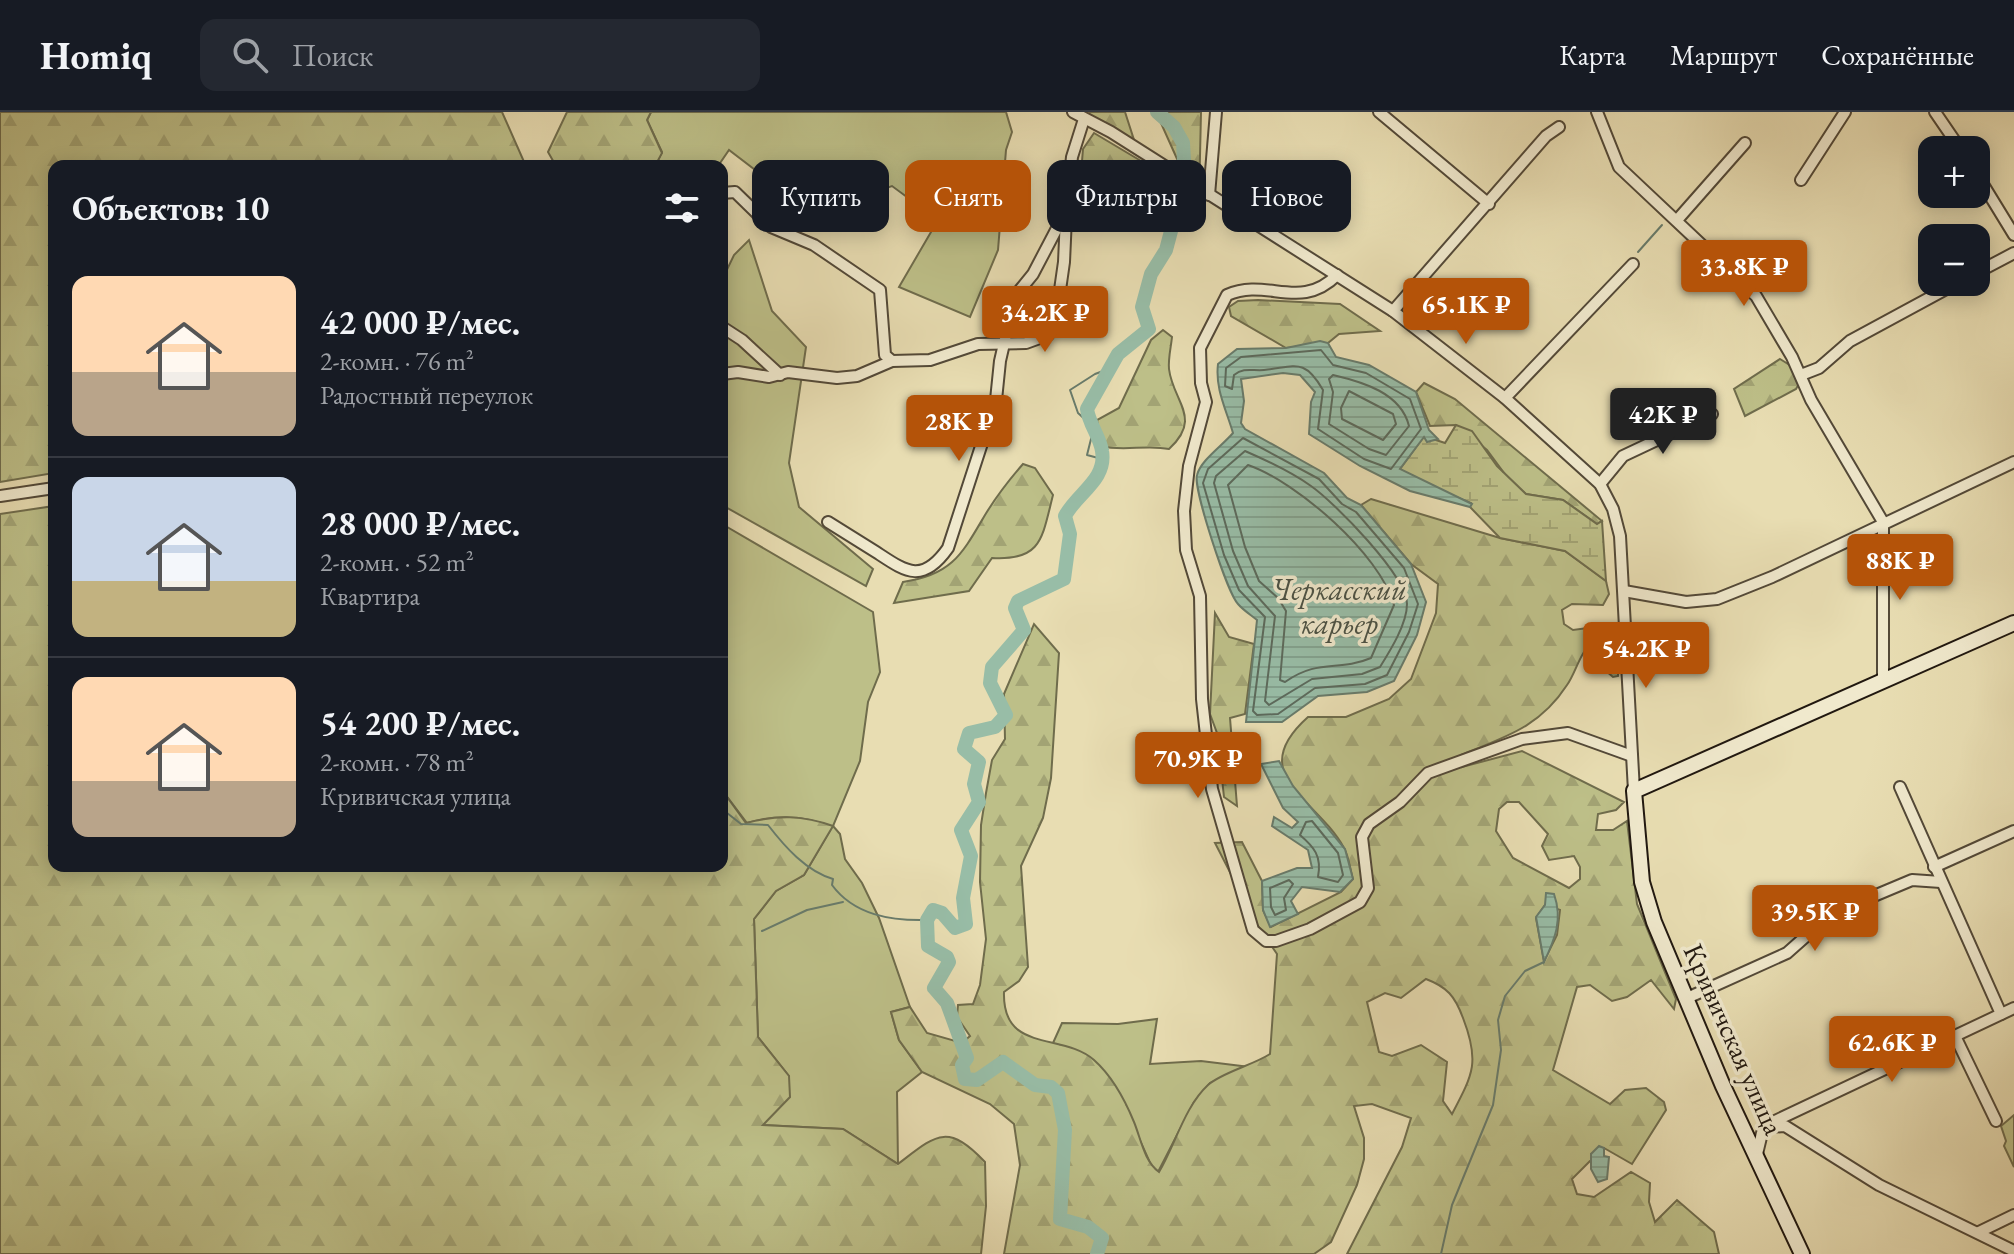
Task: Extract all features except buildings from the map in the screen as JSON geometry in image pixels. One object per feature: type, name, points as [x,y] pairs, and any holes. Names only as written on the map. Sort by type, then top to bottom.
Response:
[{"type":"street","name":"Кривичская улица","points":[[1073,112],[1393,311],[1505,398],[1600,484],[1619,529],[1634,791],[1646,897],[1685,999],[1802,1254]]},
{"type":"street","points":[[1209,195],[1216,112]]},
{"type":"street","points":[[1379,112],[1489,204]]},
{"type":"street","points":[[1597,112],[1619,167],[1751,289],[1801,375],[1811,400],[1883,522],[1883,682]]},
{"type":"street","points":[[1801,180],[1845,112]]},
{"type":"street","points":[[1935,112],[1951,136]]},
{"type":"street","points":[[1072,160],[1084,119]]},
{"type":"street","points":[[1393,311],[1546,136],[1559,127]]},
{"type":"street","points":[[1678,219],[1745,143]]},
{"type":"street","points":[[728,193],[735,192],[771,227],[814,245],[880,290],[885,355],[892,361]]},
{"type":"street","points":[[1990,196],[2014,235]]},
{"type":"street","points":[[828,522],[879,554],[886,562],[911,572],[921,571],[940,559],[948,548],[996,400],[1000,361],[1015,296],[1033,274],[1055,232]]},
{"type":"street","points":[[728,374],[780,375],[788,372],[847,377],[892,361],[930,360],[978,344],[1005,344],[1048,335],[1055,325],[1065,232]]},
{"type":"street","points":[[1990,266],[2014,253]]},
{"type":"street","points":[[1505,398],[1633,264]]},
{"type":"street","points":[[1337,275],[1324,288],[1312,292],[1297,294],[1250,289],[1227,295],[1200,348],[1201,383],[1206,402],[1189,466],[1184,511],[1186,550],[1200,596],[1202,699],[1212,789],[1253,930],[1266,941],[1276,941],[1310,929],[1360,902],[1368,888],[1362,837],[1369,824],[1400,802],[1428,773],[1522,739],[1568,733],[1632,756]]},
{"type":"street","points":[[1801,375],[1819,368],[1850,341],[1933,296]]},
{"type":"street","points":[[728,331],[780,375]]},
{"type":"street","points":[[1600,484],[1623,456],[1712,414]]},
{"type":"street","points":[[1624,591],[1705,602],[1772,577],[2014,462]]},
{"type":"street","points":[[0,496],[48,489]]},
{"type":"street","points":[[1634,791],[2014,623]]},
{"type":"street","points":[[1900,787],[2001,1014]]},
{"type":"street","points":[[1934,867],[2014,831]]},
{"type":"street","points":[[1685,999],[1787,953],[1831,914],[1912,880],[1941,882]]},
{"type":"street","points":[[1757,1154],[1758,1141],[1767,1127],[2014,1008]]},
{"type":"street","points":[[1955,1036],[1996,1121]]},
{"type":"street","points":[[1767,1127],[1785,1126],[1879,1185],[2014,1251]]},
{"type":"street","points":[[1979,1232],[2014,1215]]},
{"type":"green space","points":[[0,112],[502,112],[523,160],[48,160],[48,474],[0,482]]},
{"type":"green space","points":[[567,112],[651,112],[647,120],[662,153],[658,160],[553,160],[548,152]]},
{"type":"green space","points":[[651,112],[1006,112],[1012,132],[1005,160],[905,160],[905,196],[889,187],[889,160],[752,160],[752,168],[729,150],[722,160],[658,160],[662,152],[647,120]]},
{"type":"green space","points":[[1090,112],[1125,112],[1135,143],[1087,117]]},
{"type":"green space","points":[[1156,112],[1201,112],[1200,160],[1178,160]]},
{"type":"green space","points":[[1094,133],[1139,160],[1082,160],[1083,149]]},
{"type":"green space","points":[[931,232],[999,232],[998,250],[970,317],[899,287]]},
{"type":"green space","points":[[749,240],[772,311],[806,347],[789,463],[799,507],[873,569],[866,586],[728,508],[728,268],[734,255]]},
{"type":"green space","points":[[1238,301],[1340,304],[1380,331],[1339,334],[1328,343],[1286,348],[1231,316],[1229,307]]},
{"type":"green space","points":[[1163,330],[1172,337],[1169,369],[1185,419],[1179,438],[1169,449],[1101,446],[1097,420],[1119,408],[1151,340]]},
{"type":"green space","points":[[1780,359],[1796,369],[1800,382],[1796,389],[1745,416],[1734,389]]},
{"type":"green space","points":[[1424,383],[1455,399],[1602,521],[1597,524],[1563,500],[1526,494],[1510,481],[1487,450],[1456,425],[1430,426],[1416,392]]},
{"type":"green space","points":[[1456,425],[1472,431],[1497,466],[1526,494],[1563,500],[1597,524],[1602,521],[1606,581],[1565,551],[1500,538],[1470,507],[1471,503],[1420,482],[1400,469],[1424,436],[1445,443]]},
{"type":"green space","points":[[1023,464],[1035,468],[1053,495],[1037,544],[1021,555],[992,558],[969,591],[894,603],[903,582],[933,574],[954,560]]},
{"type":"green space","points":[[1371,499],[1500,538],[1565,551],[1606,581],[1609,594],[1603,605],[1572,604],[1562,610],[1564,624],[1573,630],[1618,624],[1618,676],[1613,677],[1584,652],[1567,685],[1545,711],[1520,729],[1461,755],[1462,767],[1522,751],[1624,802],[1616,810],[1598,814],[1596,830],[1613,830],[1627,821],[1637,904],[1676,999],[1674,1009],[1651,980],[1627,997],[1612,1001],[1590,985],[1577,987],[1553,1070],[1610,1104],[1625,1090],[1646,1088],[1664,1102],[1666,1110],[1632,1164],[1604,1148],[1591,1154],[1591,1160],[1572,1179],[1577,1194],[1594,1197],[1631,1172],[1650,1183],[1649,1202],[1655,1222],[1677,1200],[1714,1232],[1719,1254],[1347,1254],[1402,1147],[1411,1118],[1372,1104],[1354,1106],[1364,1138],[1364,1159],[1357,1185],[1331,1242],[1314,1254],[1004,1254],[1020,1165],[1014,1124],[990,1104],[922,1072],[899,1040],[891,1012],[910,1007],[927,1033],[962,1043],[970,1036],[957,1017],[958,1005],[973,1004],[980,985],[986,939],[980,882],[981,825],[992,760],[1005,739],[1004,694],[1034,624],[1059,653],[1051,778],[1043,818],[1021,866],[1028,967],[1019,981],[1004,992],[1006,1012],[1013,1025],[1037,1039],[1081,1052],[1101,1066],[1122,1097],[1146,1156],[1159,1172],[1187,1115],[1208,1085],[1270,1054],[1277,954],[1256,923],[1215,843],[1242,842],[1262,881],[1263,910],[1271,927],[1341,892],[1353,879],[1346,852],[1332,830],[1292,786],[1284,771],[1282,755],[1290,737],[1308,717],[1346,717],[1389,699],[1411,679],[1436,613],[1438,584],[1411,564],[1361,505]],"holes":[[[1507,802],[1519,802],[1548,834],[1542,846],[1549,860],[1574,856],[1580,867],[1580,879],[1569,888],[1513,858],[1496,831],[1499,809]],[[1545,905],[1560,910],[1557,935],[1544,961],[1536,918]],[[1426,979],[1449,993],[1460,1010],[1473,1057],[1469,1078],[1452,1114],[1443,1101],[1447,1062],[1421,1045],[1392,1056],[1379,1052],[1367,1002],[1385,993],[1401,998]]]},
{"type":"green space","points":[[48,507],[48,872],[728,872],[728,798],[746,823],[790,817],[833,826],[804,875],[776,891],[754,919],[758,1037],[789,1076],[790,1097],[763,1125],[843,1129],[898,1164],[932,1140],[951,1137],[961,1141],[985,1162],[986,1206],[981,1254],[0,1254],[0,514]]},
{"type":"green space","points":[[728,527],[873,612],[880,672],[868,702],[860,761],[833,826],[840,834],[845,859],[862,883],[879,918],[910,1007],[891,1012],[899,1040],[922,1072],[897,1092],[898,1164],[843,1129],[762,1125],[789,1076],[758,1037],[754,919],[776,891],[804,875],[832,827],[790,817],[747,823],[728,798]]},
{"type":"green space","points":[[1215,613],[1229,637],[1254,644],[1245,714],[1230,718],[1237,806],[1224,797],[1217,733],[1210,714]]},
{"type":"green space","points":[[1157,1019],[1150,1064],[1201,1061],[1250,1067],[1210,1083],[1194,1102],[1158,1172],[1151,1165],[1121,1098],[1053,1043],[1062,1023],[1118,1024]]},
{"type":"green space","points":[[2014,1115],[2014,1167],[2004,1146],[2006,1141],[2001,1126]]},
{"type":"water","name":"Черкасский карьер","points":[[1320,341],[1328,343],[1336,357],[1369,365],[1416,392],[1429,430],[1438,439],[1427,442],[1424,437],[1400,469],[1472,504],[1470,507],[1410,491],[1360,466],[1309,434],[1311,402],[1315,392],[1300,375],[1283,373],[1241,379],[1244,401],[1241,423],[1245,429],[1324,473],[1347,498],[1361,505],[1411,564],[1426,602],[1417,635],[1394,681],[1367,692],[1318,696],[1282,722],[1246,722],[1257,620],[1240,606],[1226,581],[1197,484],[1197,475],[1203,464],[1233,433],[1220,390],[1218,364],[1237,349],[1286,348]]},
{"type":"water","points":[[1279,761],[1293,786],[1345,849],[1353,879],[1340,892],[1302,887],[1291,901],[1298,914],[1270,927],[1263,910],[1262,881],[1297,868],[1312,868],[1308,850],[1272,826],[1274,817],[1292,828],[1298,822],[1283,808],[1261,764]]},
{"type":"water","points":[[1546,893],[1554,894],[1558,921],[1544,962],[1536,917],[1545,905]]},
{"type":"water","points":[[1599,1146],[1604,1148],[1604,1156],[1609,1157],[1607,1179],[1598,1182],[1591,1169],[1591,1154]]},
{"type":"waterway","points":[[1097,1254],[1102,1238],[1088,1227],[1060,1219],[1065,1130],[1058,1093],[1051,1087],[1035,1085],[1003,1062],[977,1080],[965,1079],[962,1065],[967,1058],[947,1003],[934,988],[949,962],[947,957],[928,946],[927,920],[933,910],[942,913],[955,928],[966,924],[963,898],[971,856],[961,830],[979,802],[974,784],[979,762],[964,749],[969,733],[995,727],[1006,715],[990,683],[992,667],[1024,630],[1015,608],[1018,601],[1064,579],[1070,534],[1065,516],[1100,470],[1102,451],[1087,409],[1118,354],[1149,329],[1142,307],[1151,274],[1166,250],[1175,216],[1172,193],[1184,160],[1183,143],[1174,127],[1157,112]]},
{"type":"waterway","points":[[1638,252],[1662,225]]},
{"type":"waterway","points":[[1089,423],[1078,413],[1070,390],[1095,374],[1114,367]]},
{"type":"waterway","points":[[1093,431],[1087,455],[1102,459]]},
{"type":"waterway","points":[[728,814],[741,824],[768,825],[797,857],[833,879],[832,885],[841,895],[862,910],[887,917],[927,920]]},
{"type":"waterway","points":[[762,931],[807,910],[843,902]]},
{"type":"waterway","points":[[1441,1254],[1452,1205],[1493,1105],[1501,1050],[1498,1020],[1505,996],[1525,971],[1544,962]]}]
